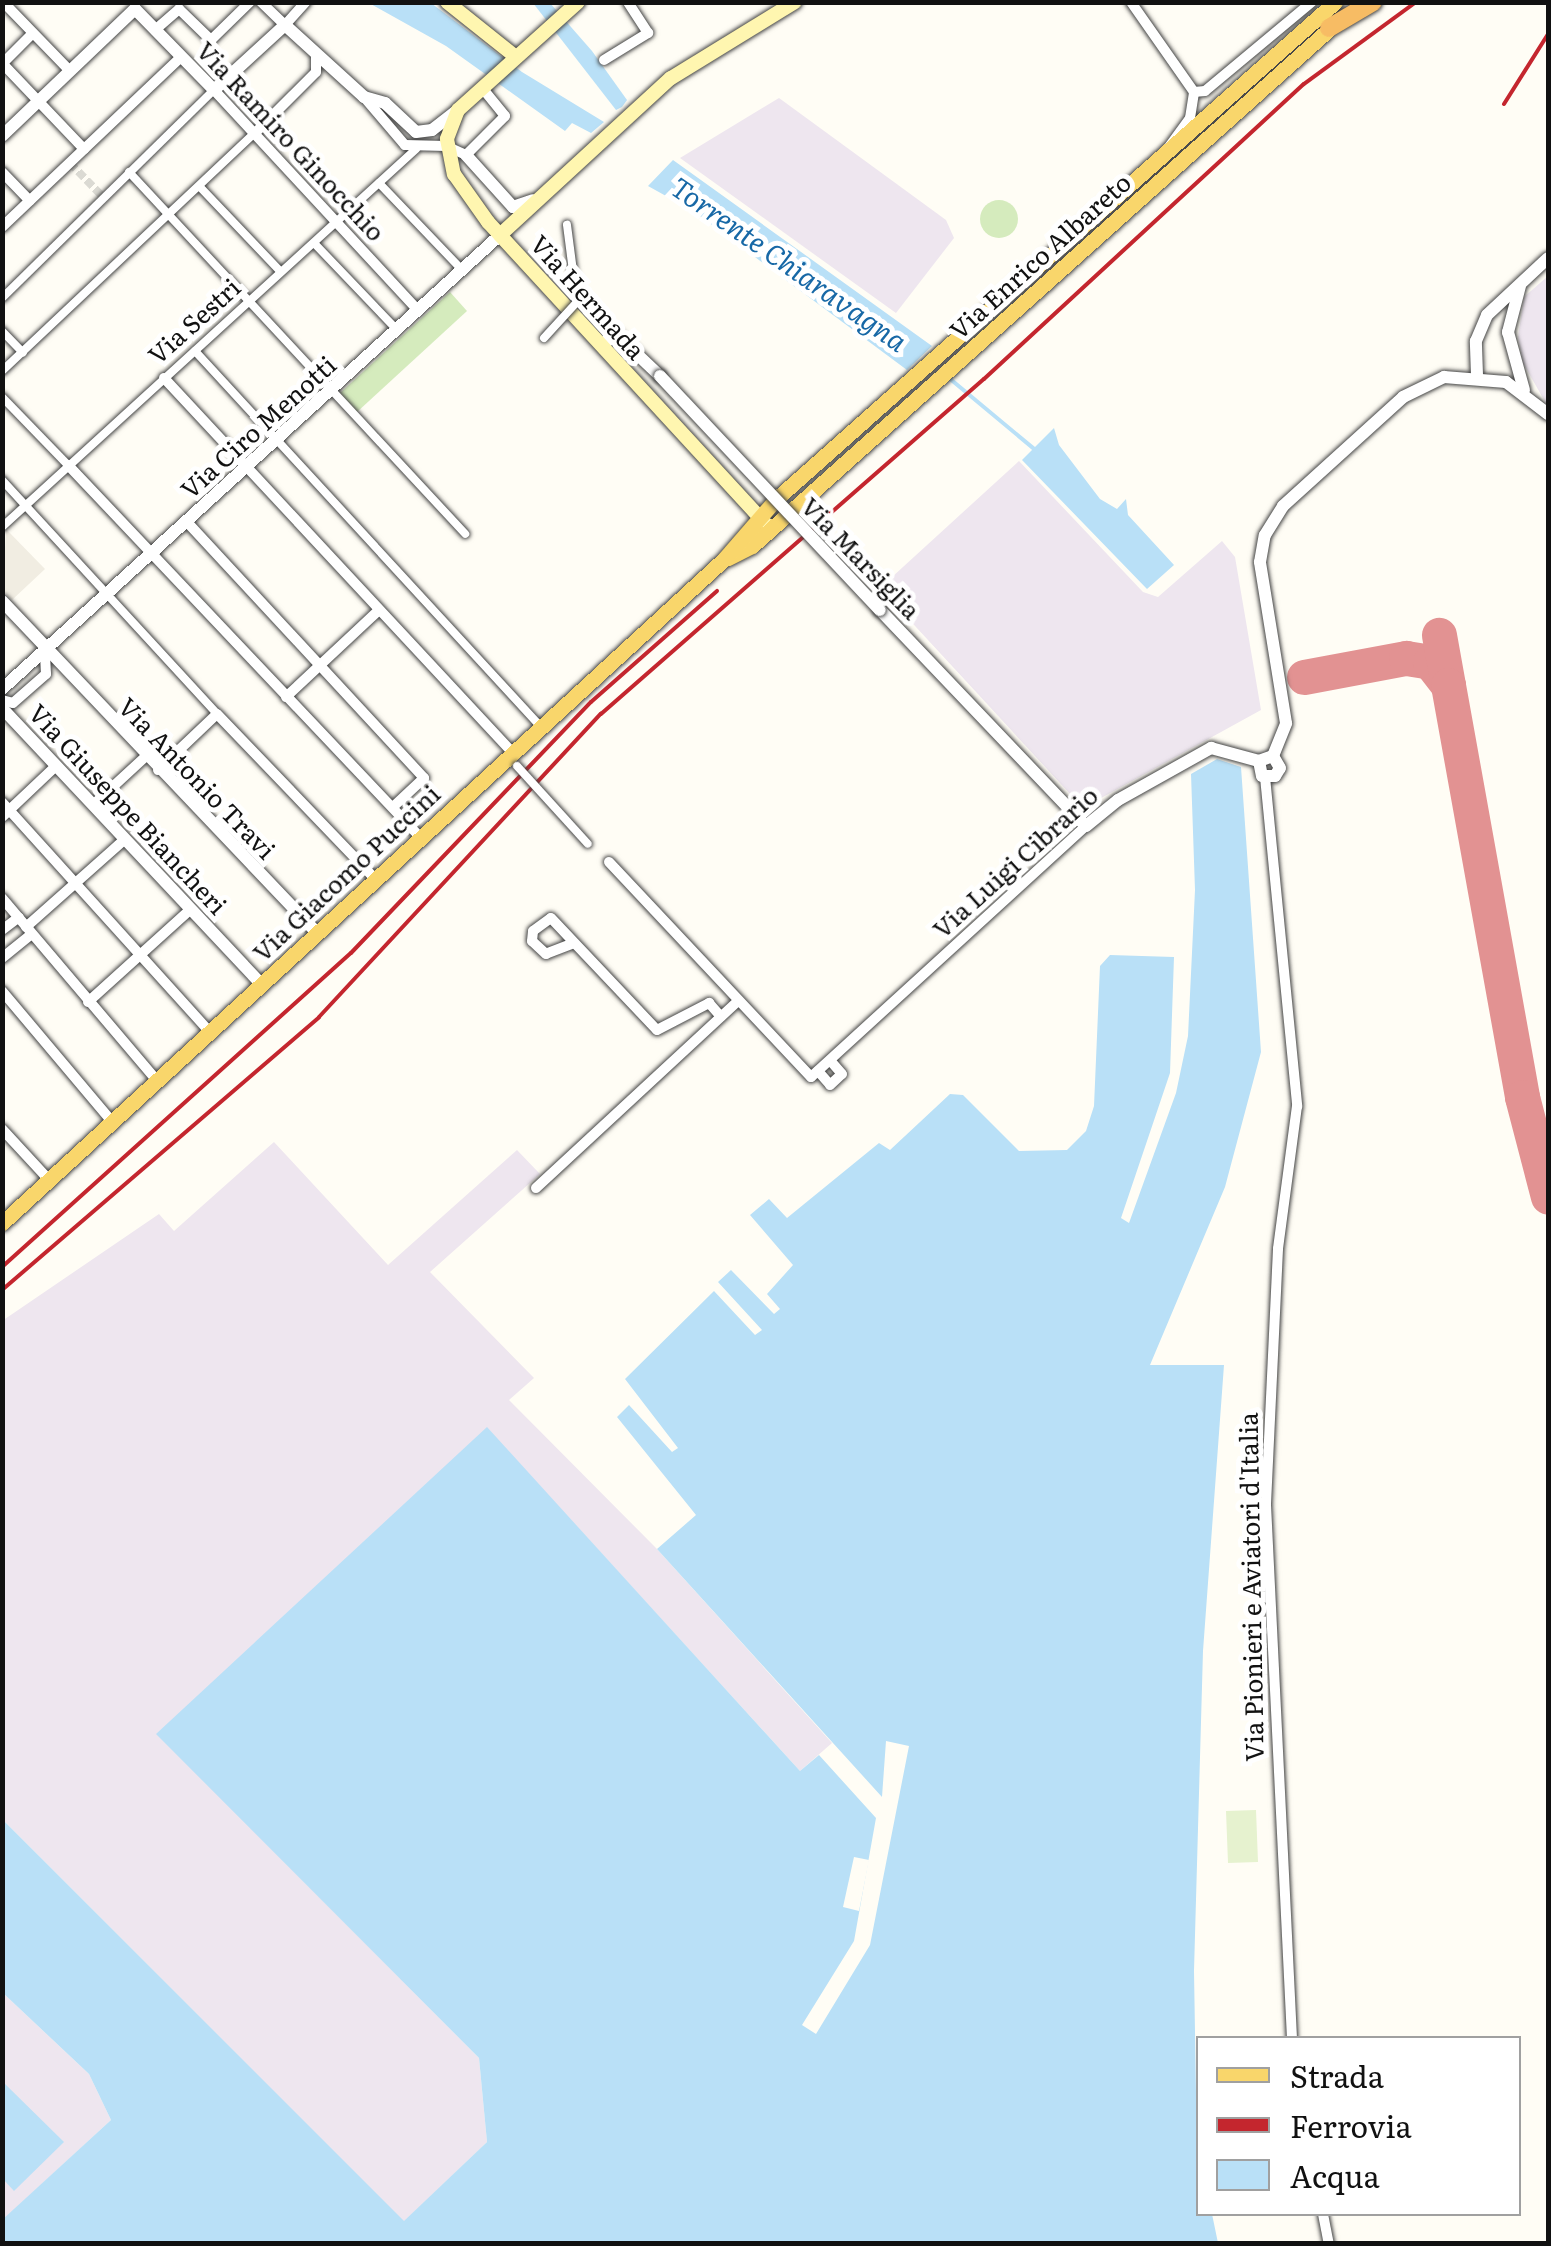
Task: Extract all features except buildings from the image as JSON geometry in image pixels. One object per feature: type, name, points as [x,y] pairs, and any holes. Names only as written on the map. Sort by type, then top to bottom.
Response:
[{"type":"highway","points":[[1330,28],[1373,2]]},
{"type":"main road","points":[[447,2],[515,58]]},
{"type":"main road","points":[[500,235],[672,78],[796,2]]},
{"type":"main road","name":"Via Enrico Albareto","points":[[746,542],[1335,2]]},
{"type":"main road","name":"Via Enrico Albareto","points":[[765,523],[1360,2]]},
{"type":"main road","points":[[446,146],[458,110],[570,7]]},
{"type":"main road","name":"Via Hermada","points":[[446,146],[461,187],[500,235],[765,523]]},
{"type":"main road","points":[[738,497],[746,542]]},
{"type":"main road","name":"Via Giacomo Puccini","points":[[5,1216],[114,1123],[421,838],[515,760],[540,727],[746,542]]},
{"type":"street","points":[[155,30],[179,9],[210,40],[250,2]]},
{"type":"street","points":[[261,2],[316,56],[341,74],[364,97],[374,115],[416,148],[446,146],[466,156],[504,119],[485,86]]},
{"type":"street","points":[[2,298],[306,2]]},
{"type":"street","points":[[604,60],[648,33],[628,2]]},
{"type":"street","points":[[1132,2],[1194,92],[1196,105],[1172,137],[1169,153]]},
{"type":"street","points":[[1194,92],[1205,91],[1312,2]]},
{"type":"street","points":[[2,136],[132,6]]},
{"type":"street","name":"Via Ramiro Ginocchio","points":[[132,6],[419,311]]},
{"type":"street","points":[[9,8],[70,71]]},
{"type":"street","points":[[33,33],[3,63],[84,148]]},
{"type":"street","points":[[2,226],[181,56]]},
{"type":"street","points":[[2,372],[170,218],[303,86],[316,72],[316,56]]},
{"type":"street","points":[[316,72],[341,74]]},
{"type":"street","points":[[364,97],[385,103],[421,134],[458,110]]},
{"type":"street","name":"Via Sestri","points":[[2,527],[416,148]]},
{"type":"street","name":"Via Hermada","points":[[466,156],[517,208],[570,169]]},
{"type":"street","points":[[2,172],[30,201]]},
{"type":"street","points":[[129,172],[464,534]]},
{"type":"street","points":[[379,184],[463,270]]},
{"type":"street","points":[[200,187],[281,272]]},
{"type":"street","points":[[544,338],[577,302],[567,225]]},
{"type":"street","name":"Via Ciro Menotti","points":[[2,690],[500,235]]},
{"type":"street","points":[[314,243],[398,332]]},
{"type":"street","points":[[1477,375],[1482,326],[1522,280],[1548,258]]},
{"type":"street","points":[[1522,280],[1510,317],[1512,366],[1524,390]]},
{"type":"street","points":[[1482,326],[1510,317]]},
{"type":"street","points":[[2,331],[23,352]]},
{"type":"street","name":"Via Marsiglia","points":[[600,344],[618,336],[660,376],[1086,826]]},
{"type":"street","points":[[194,351],[540,727]]},
{"type":"street","name":"Via Pionieri e Aviatori d'Italia","points":[[1266,777],[1280,768],[1273,756],[1287,710],[1261,589],[1264,535],[1282,506],[1403,398],[1444,376],[1477,375],[1524,390],[1548,414]]},
{"type":"street","points":[[164,378],[380,610],[588,844]]},
{"type":"street","points":[[2,397],[421,838]]},
{"type":"street","points":[[2,480],[376,880]]},
{"type":"street","points":[[186,522],[424,778],[393,807]]},
{"type":"street","name":"Via Antonio Travi","points":[[2,601],[45,652],[318,934]]},
{"type":"street","points":[[286,697],[380,610]]},
{"type":"street","name":"Via Ciro Menotti","points":[[2,700],[13,703],[46,674],[45,652]]},
{"type":"street","name":"Via Giuseppe Biancheri","points":[[2,708],[262,985]]},
{"type":"street","points":[[158,770],[217,714]]},
{"type":"street","name":"Via Luigi Cibrario","points":[[830,1060],[842,1074],[830,1084],[818,1071],[830,1060],[1086,826],[1187,761],[1216,747],[1256,760]]},
{"type":"street","points":[[1256,760],[1273,756]]},
{"type":"street","points":[[94,805],[145,757]]},
{"type":"street","name":"Via Pionieri e Aviatori d'Italia","points":[[1256,760],[1266,777],[1280,991],[1296,1106],[1278,1249],[1266,1478],[1292,2036]]},
{"type":"street","points":[[56,766],[5,810],[211,1033]]},
{"type":"street","points":[[2,958],[25,927],[125,839]]},
{"type":"street","points":[[609,862],[811,1077],[818,1071]]},
{"type":"street","points":[[2,898],[158,1082]]},
{"type":"street","points":[[88,1002],[191,909]]},
{"type":"street","points":[[574,943],[546,954],[536,948],[534,931],[550,918],[658,1030],[709,1003],[721,1017]]},
{"type":"street","points":[[2,930],[25,927]]},
{"type":"street","points":[[2,991],[114,1123]]},
{"type":"street","points":[[536,1188],[737,1002]]},
{"type":"street","points":[[2,1129],[50,1181]]},
{"type":"street","points":[[1323,2216],[1329,2244]]},
{"type":"shaded area","points":[[779,98],[946,220],[954,238],[896,313],[680,158]]},
{"type":"shaded area","points":[[1548,276],[1548,407],[1523,363],[1518,337],[1524,297]]},
{"type":"shaded area","points":[[1019,461],[1143,592],[1158,597],[1222,541],[1235,557],[1261,710],[1083,808],[880,588]]},
{"type":"shaded area","points":[[6,529],[45,569],[12,600],[3,591]]},
{"type":"shaded area","points":[[274,1142],[388,1265],[517,1150],[540,1174],[430,1272],[534,1378],[509,1400],[657,1549],[832,1743],[800,1771],[487,1428],[157,1734],[479,2058],[487,2142],[404,2222],[3,1820],[2,1321],[159,1214],[174,1231]]},
{"type":"shaded area","points":[[3,1993],[89,2074],[111,2120],[3,2220]]},
{"type":"green space","points":[[999,200],[1012,206],[1018,219],[1012,232],[999,238],[986,232],[980,219],[986,206]]},
{"type":"green space","points":[[450,292],[467,311],[357,412],[340,393]]},
{"type":"green space","points":[[1256,1810],[1258,1862],[1228,1863],[1226,1811]]},
{"type":"water","points":[[369,3],[431,3],[522,72],[604,122],[591,133],[572,123],[565,131],[446,46]]},
{"type":"water","points":[[533,3],[550,3],[592,51],[627,100],[622,107],[616,110]]},
{"type":"water","name":"Torrente Chiaravagna","points":[[673,160],[932,346],[907,370],[693,211],[648,186]]},
{"type":"water","points":[[1054,428],[1059,445],[1100,499],[1117,509],[1126,499],[1128,515],[1174,565],[1147,589],[1022,460]]},
{"type":"water","points":[[1217,759],[1241,767],[1261,1052],[1225,1187],[1150,1365],[1224,1365],[1203,1651],[1194,1971],[1196,2216],[1212,2216],[1218,2243],[3,2244],[2,2220],[111,2120],[89,2074],[3,1993],[3,1820],[404,2221],[487,2142],[479,2058],[156,1734],[487,1427],[800,1771],[819,1755],[876,1818],[854,1941],[802,2025],[816,2034],[870,1945],[909,1746],[886,1741],[882,1797],[657,1549],[696,1515],[617,1417],[629,1405],[672,1452],[678,1448],[625,1379],[714,1291],[755,1335],[762,1330],[718,1282],[731,1270],[774,1314],[780,1309],[767,1294],[793,1265],[750,1215],[769,1199],[787,1218],[879,1143],[890,1150],[950,1094],[963,1095],[1019,1151],[1067,1150],[1086,1131],[1094,1106],[1100,966],[1110,955],[1174,957],[1170,1073],[1121,1218],[1129,1223],[1176,1093],[1188,1036],[1195,890],[1191,774]]},
{"type":"water","points":[[2,2081],[64,2142],[14,2191],[3,2179]]},
{"type":"pier","points":[[854,1857],[869,1860],[859,1911],[843,1907]]},
{"type":"waterway","name":"Torrente Chiaravagna","points":[[949,378],[1039,453]]},
{"type":"taxiway","points":[[1304,677],[1406,658],[1430,662],[1448,685],[1439,635]]},
{"type":"taxiway","points":[[1448,685],[1522,1097],[1548,1197]]},
{"type":"tunnel","points":[[70,163],[103,197]]},
{"type":"railway","points":[[2,1290],[319,1017],[601,714],[984,379],[1304,84],[1416,2]]},
{"type":"railway","points":[[1504,104],[1548,34]]},
{"type":"railway","points":[[2,1267],[351,953],[591,702],[717,591]]}]
